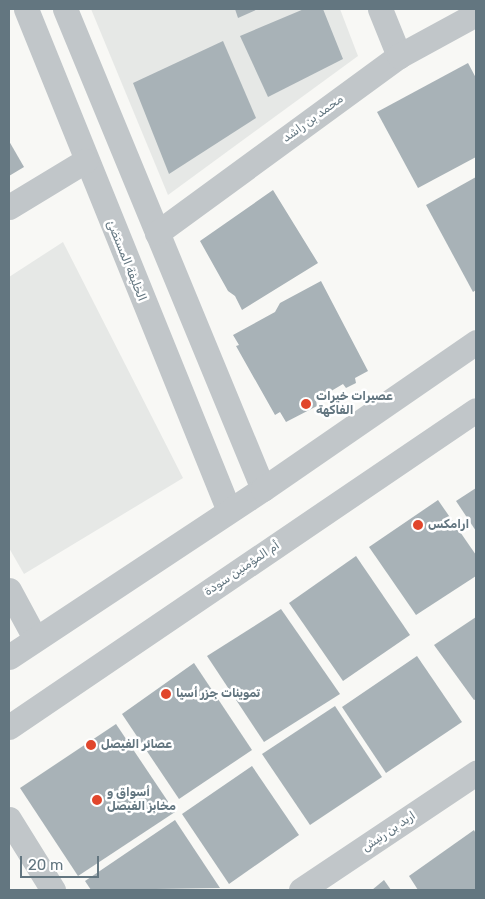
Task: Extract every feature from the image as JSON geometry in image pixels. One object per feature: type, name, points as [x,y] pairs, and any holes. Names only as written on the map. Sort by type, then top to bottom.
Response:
[{"type":"street","name":"الخليفة المستضئ","points":[[26,9],[85,161],[230,511]]},
{"type":"street","points":[[65,9],[263,489]]},
{"type":"street","points":[[380,9],[399,56]]},
{"type":"street","name":"محمد بن راشد","points":[[156,233],[399,56],[476,14]]},
{"type":"street","points":[[9,207],[85,161]]},
{"type":"street","points":[[9,656],[263,489],[476,342]]},
{"type":"street","name":"أم المؤمنين سودة","points":[[9,727],[476,410]]},
{"type":"street","points":[[9,590],[35,638]]},
{"type":"street","name":"اربد بن رنيش","points":[[301,890],[476,773]]},
{"type":"street","points":[[9,819],[53,890]]},
{"type":"shaded area","points":[[91,9],[340,9],[358,56],[168,195]]},
{"type":"shaded area","points":[[63,242],[183,478],[24,574],[9,548],[9,277]]},
{"type":"building","points":[[235,9],[258,9],[238,18]]},
{"type":"building","points":[[304,9],[323,9],[343,59],[268,97],[240,36]]},
{"type":"building","points":[[223,41],[256,118],[169,174],[133,83]]},
{"type":"building","points":[[468,63],[476,78],[476,157],[418,188],[377,112]]},
{"type":"building","points":[[9,141],[24,167],[9,176]]},
{"type":"building","points":[[476,177],[476,290],[473,292],[426,205]]},
{"type":"building","points":[[273,190],[318,263],[242,310],[235,296],[228,291],[200,241]]},
{"type":"building","points":[[321,281],[368,371],[355,378],[356,383],[346,388],[343,384],[316,400],[317,406],[286,422],[280,412],[275,415],[236,346],[239,345],[233,335],[275,312],[280,303]]},
{"type":"building","points":[[476,488],[476,531],[456,501]]},
{"type":"building","points":[[438,500],[476,555],[476,576],[416,615],[369,547]]},
{"type":"building","points":[[356,556],[410,635],[343,681],[289,603]]},
{"type":"building","points":[[281,609],[340,694],[264,742],[207,656]]},
{"type":"building","points":[[476,617],[476,699],[474,700],[434,645]]},
{"type":"building","points":[[417,656],[462,722],[386,773],[342,707]]},
{"type":"building","points":[[194,663],[252,750],[179,799],[122,714]]},
{"type":"building","points":[[335,706],[382,777],[310,825],[262,754]]},
{"type":"building","name":"أسواق و مخابز الفيصل","points":[[116,724],[175,812],[78,876],[20,788]]},
{"type":"building","points":[[252,766],[299,835],[229,884],[182,814]]},
{"type":"building","points":[[175,820],[220,888],[91,890],[85,881]]},
{"type":"building","points":[[474,830],[476,834],[476,890],[418,890],[409,876]]},
{"type":"building","points":[[384,880],[391,890],[372,890]]},
{"type":"place","name":"عصيرات خيرات الفاكهة","points":[[306,404]]},
{"type":"place","name":"ارامكس","points":[[418,525]]},
{"type":"place","name":"تموينات جزر أسيا","points":[[166,694]]},
{"type":"place","name":"عصائر الفيصل","points":[[91,745]]},
{"type":"place","name":"أسواق و مخابز الفيصل","points":[[97,800]]}]
